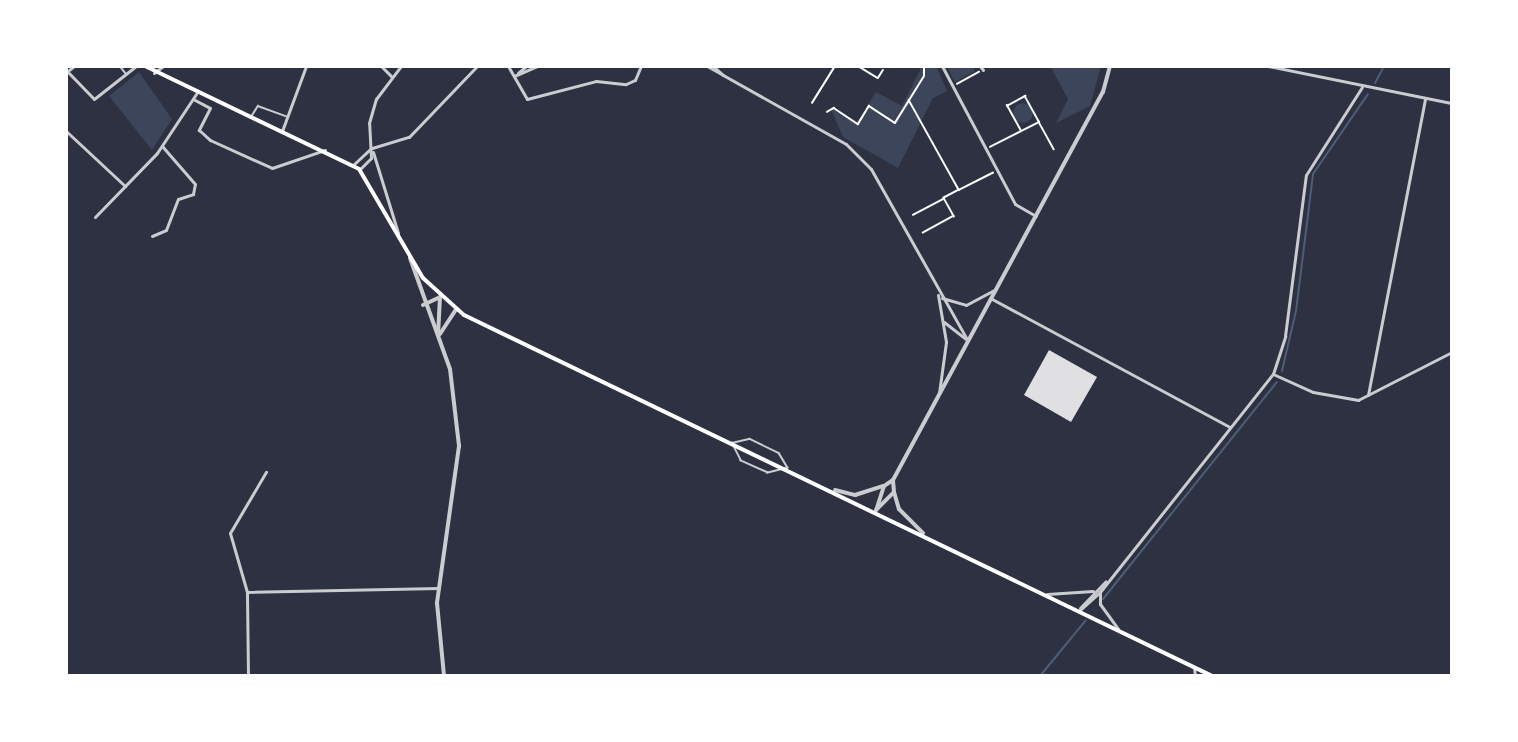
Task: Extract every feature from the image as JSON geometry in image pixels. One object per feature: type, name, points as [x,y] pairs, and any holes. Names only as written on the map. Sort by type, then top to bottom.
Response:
[{"type":"main road","points":[[146,66],[154,73],[196,94],[325,150],[359,169],[398,233],[409,257],[440,297],[456,309],[835,490],[1212,676]]},
{"type":"street","points":[[74,66],[68,70],[94,99],[136,66]]},
{"type":"street","points":[[154,73],[163,66]]},
{"type":"street","points":[[282,131],[306,66]]},
{"type":"street","points":[[381,66],[391,76]]},
{"type":"street","points":[[398,233],[372,148],[369,123],[391,76],[402,66]]},
{"type":"street","points":[[353,165],[372,148],[399,144],[409,137],[477,66]]},
{"type":"street","points":[[508,66],[527,99],[545,98],[596,81],[626,84],[635,80],[641,66]]},
{"type":"street","points":[[514,76],[526,66]]},
{"type":"street","points":[[514,76],[537,66]]},
{"type":"street","points":[[707,66],[838,139],[871,169],[938,295],[968,341]]},
{"type":"street","points":[[713,66],[723,75]]},
{"type":"street","points":[[942,66],[1015,204],[1036,216]]},
{"type":"street","points":[[980,66],[983,70]]},
{"type":"street","points":[[835,490],[855,495],[884,486],[893,480],[1103,92],[1110,66]]},
{"type":"street","points":[[1268,66],[1362,87],[1452,103]]},
{"type":"street","points":[[1080,610],[1100,592],[1273,374],[1285,336],[1306,175],[1362,87]]},
{"type":"street","points":[[95,217],[162,146],[196,94]]},
{"type":"street","points":[[1368,395],[1425,98]]},
{"type":"street","points":[[193,99],[210,108],[199,130],[210,140],[272,168],[325,150]]},
{"type":"street","points":[[66,131],[125,186]]},
{"type":"street","points":[[152,236],[166,230],[178,199],[193,194],[195,184],[162,146]]},
{"type":"street","points":[[359,169],[371,158],[372,148]]},
{"type":"street","points":[[409,257],[423,304],[450,369],[459,446],[439,588],[444,676]]},
{"type":"street","points":[[938,295],[966,305],[997,289]]},
{"type":"street","points":[[938,295],[944,322],[939,395]]},
{"type":"street","points":[[423,304],[440,297],[438,338]]},
{"type":"street","points":[[991,299],[1230,428]]},
{"type":"street","points":[[438,338],[445,319],[456,309]]},
{"type":"street","points":[[944,322],[968,341]]},
{"type":"street","points":[[1273,374],[1313,392],[1349,400],[1368,395],[1452,352]]},
{"type":"street","points":[[248,676],[247,592],[231,548],[231,522],[266,472]]},
{"type":"street","points":[[893,480],[899,509],[923,533]]},
{"type":"street","points":[[876,510],[884,486]]},
{"type":"street","points":[[876,510],[894,492]]},
{"type":"street","points":[[1080,610],[1093,591],[1108,580]]},
{"type":"street","points":[[247,592],[439,588]]},
{"type":"street","points":[[1047,594],[1093,591]]},
{"type":"street","points":[[1100,592],[1100,604],[1118,629]]},
{"type":"street","points":[[1194,667],[1195,676]]},
{"type":"lane","points":[[120,66],[127,75]]},
{"type":"lane","points":[[250,117],[258,106],[288,117]]},
{"type":"lane","points":[[750,439],[779,453],[788,468],[768,473],[741,461],[732,442],[750,439]]},
{"type":"path","points":[[812,103],[835,66]]},
{"type":"path","points":[[858,66],[878,78],[885,66]]},
{"type":"path","points":[[876,66],[883,70]]},
{"type":"path","points":[[827,112],[834,108],[858,124],[868,106],[895,123],[909,100],[924,66]]},
{"type":"path","points":[[953,87],[983,70]]},
{"type":"path","points":[[1021,131],[1007,106],[1025,96],[1054,149]]},
{"type":"path","points":[[909,100],[959,190]]},
{"type":"path","points":[[986,149],[1039,122]]},
{"type":"path","points":[[913,215],[997,171]]},
{"type":"path","points":[[923,233],[954,216],[944,198]]},
{"type":"shaded area","points":[[922,66],[936,66],[947,91],[933,98],[898,168],[843,137],[830,107],[856,124],[876,92],[902,106]]},
{"type":"shaded area","points":[[946,66],[972,66],[975,71],[955,82]]},
{"type":"shaded area","points":[[1050,66],[1101,66],[1090,106],[1056,123],[1068,99]]},
{"type":"shaded area","points":[[139,72],[172,119],[152,150],[109,96]]},
{"type":"shaded area","points":[[1019,103],[1027,103],[1033,109],[1033,117],[1027,123],[1019,123],[1013,117],[1013,109]]},
{"type":"building","points":[[1049,350],[1097,377],[1071,422],[1024,395]]},
{"type":"waterway","points":[[1375,83],[1384,66]]},
{"type":"waterway","points":[[1282,371],[1296,311],[1313,174],[1368,94]]},
{"type":"waterway","points":[[1103,599],[1277,382]]},
{"type":"waterway","points":[[1040,676],[1086,620]]}]
